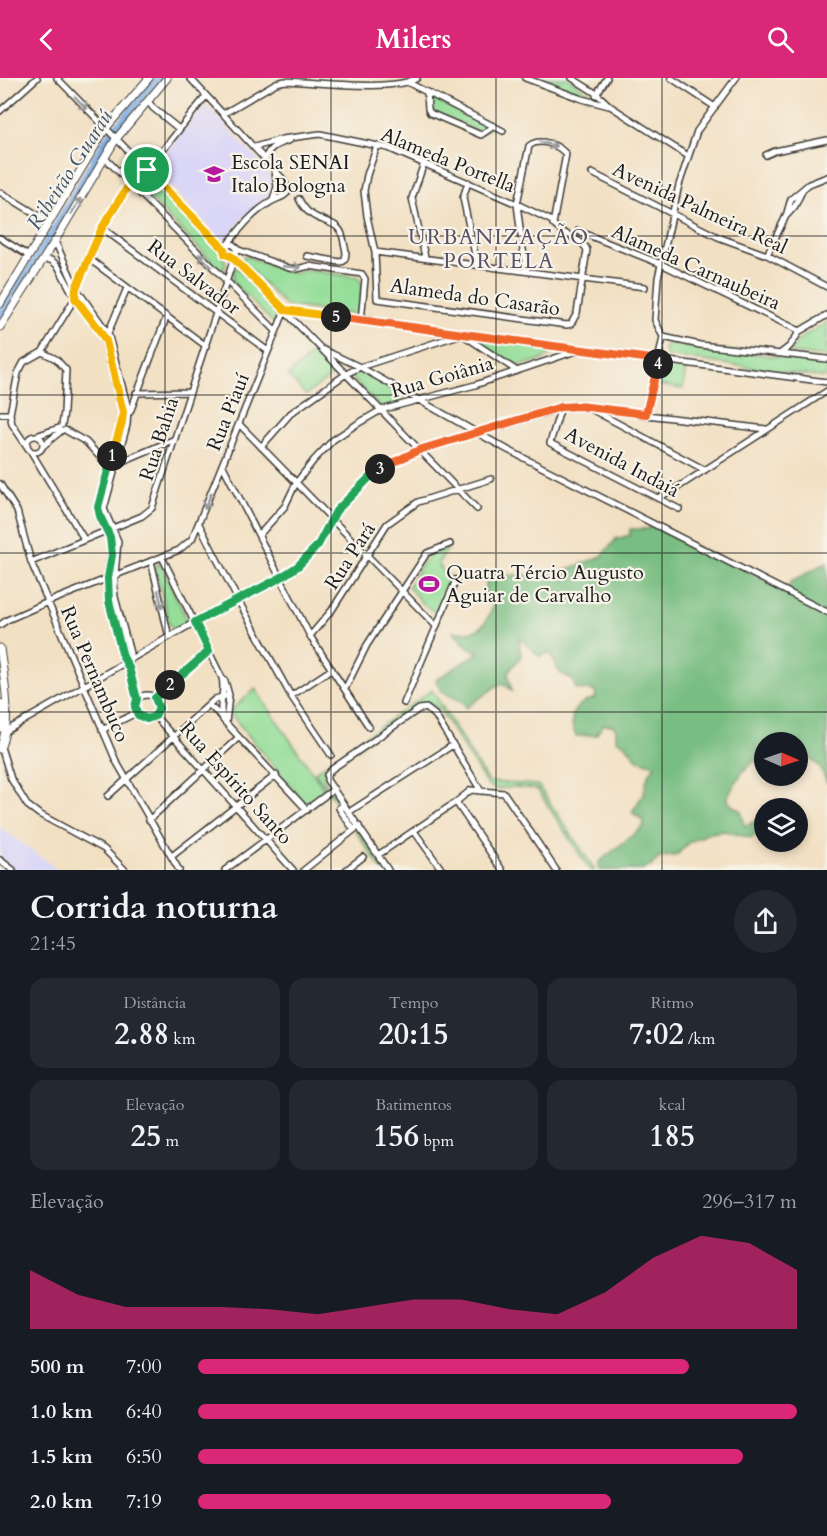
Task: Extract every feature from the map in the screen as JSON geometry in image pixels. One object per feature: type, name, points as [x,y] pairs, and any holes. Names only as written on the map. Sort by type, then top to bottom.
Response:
[{"type":"main road","points":[[0,327],[111,133],[149,78]]},
{"type":"main road","points":[[0,304],[55,241],[56,226],[105,158],[111,133],[148,101],[167,78]]},
{"type":"main road","points":[[0,648],[7,717],[0,748]]},
{"type":"main road","points":[[0,703],[3,729]]},
{"type":"street","points":[[0,111],[37,78]]},
{"type":"street","points":[[57,78],[225,247]]},
{"type":"street","points":[[190,78],[255,147],[312,215],[332,223],[340,230],[346,254],[344,261],[307,256]]},
{"type":"street","points":[[271,78],[276,83]]},
{"type":"street","points":[[223,114],[276,83],[287,80],[386,86],[417,78]]},
{"type":"street","points":[[525,78],[592,102],[610,106]]},
{"type":"street","points":[[572,78],[597,94],[610,106],[688,156]]},
{"type":"street","points":[[592,102],[607,78]]},
{"type":"street","points":[[671,78],[715,107]]},
{"type":"street","points":[[646,414],[663,337],[656,326],[654,316],[661,264],[679,185],[697,131],[736,78]]},
{"type":"street","points":[[404,82],[503,131]]},
{"type":"street","points":[[428,92],[430,113],[481,135],[494,126]]},
{"type":"street","points":[[147,170],[206,96]]},
{"type":"street","points":[[148,101],[153,108],[179,129]]},
{"type":"street","name":"Alameda Portella","points":[[255,147],[282,139],[320,134],[392,149],[517,204],[552,222],[564,234],[583,243],[586,247],[586,258],[582,279]]},
{"type":"street","name":"Alameda Portella","points":[[265,159],[267,152],[273,146],[295,138]]},
{"type":"street","points":[[766,155],[827,140]]},
{"type":"street","points":[[527,271],[517,204],[529,146],[533,142],[540,141],[556,146],[564,151],[566,157],[552,222]]},
{"type":"street","name":"Alameda do Casarão","points":[[376,146],[364,191],[375,252],[377,299],[567,325],[574,321],[582,279]]},
{"type":"street","points":[[105,158],[276,331]]},
{"type":"street","points":[[424,163],[412,198],[425,257]]},
{"type":"street","points":[[84,540],[12,424],[10,414],[21,366],[42,352],[75,298],[76,288],[102,228],[141,165]]},
{"type":"street","points":[[274,170],[277,190],[283,196]]},
{"type":"street","name":"Avenida Palmeira Real","points":[[591,173],[718,237],[767,255],[827,287]]},
{"type":"street","points":[[786,216],[791,199],[809,184],[827,177]]},
{"type":"street","points":[[819,180],[827,182]]},
{"type":"street","points":[[468,182],[463,198],[477,264]]},
{"type":"street","points":[[272,201],[281,184],[287,185]]},
{"type":"street","points":[[287,185],[288,194],[272,201],[251,216],[225,247],[225,254],[235,253],[289,268],[309,266],[362,274],[365,279],[361,321]]},
{"type":"street","points":[[767,255],[786,216],[795,206],[802,191]]},
{"type":"street","points":[[0,192],[56,226]]},
{"type":"street","name":"Rua Salvador","points":[[102,228],[268,351]]},
{"type":"street","name":"Alameda Carnaubeira","points":[[578,231],[661,264],[800,331]]},
{"type":"street","points":[[235,253],[236,234]]},
{"type":"street","points":[[0,238],[37,260],[56,263],[75,298],[102,329]]},
{"type":"street","points":[[55,241],[76,288],[108,338],[128,416]]},
{"type":"street","points":[[225,247],[232,244],[240,266],[477,509]]},
{"type":"street","points":[[375,252],[645,287]]},
{"type":"street","name":"Rua Bahia","points":[[31,562],[146,514],[152,508],[235,253]]},
{"type":"street","points":[[88,258],[206,346]]},
{"type":"street","points":[[108,338],[127,288]]},
{"type":"street","points":[[285,310],[827,382]]},
{"type":"street","name":"Rua Piauí","points":[[0,625],[48,602],[179,550],[192,539],[285,310]]},
{"type":"street","points":[[297,323],[299,317],[304,313]]},
{"type":"street","points":[[781,353],[790,346],[800,331],[827,315]]},
{"type":"street","points":[[127,660],[115,597],[118,541],[104,509],[128,416],[166,318]]},
{"type":"street","points":[[431,330],[435,337],[433,343]]},
{"type":"street","points":[[261,447],[291,412],[346,374],[360,367],[461,334]]},
{"type":"street","points":[[461,334],[517,371]]},
{"type":"street","points":[[663,337],[700,345],[827,359]]},
{"type":"street","points":[[552,346],[555,353],[553,359]]},
{"type":"street","points":[[562,347],[562,356]]},
{"type":"street","points":[[322,350],[360,367],[508,450],[827,612]]},
{"type":"street","name":"Rua Goiânia","points":[[260,534],[285,506],[296,483],[333,440],[381,410],[475,385],[580,350]]},
{"type":"street","points":[[29,449],[36,453],[62,429],[66,370],[56,359],[42,352]]},
{"type":"street","points":[[658,498],[827,391]]},
{"type":"street","points":[[124,403],[136,396],[190,392]]},
{"type":"street","points":[[124,403],[122,422],[98,507],[112,545],[108,578],[109,601],[137,699],[136,713],[145,719],[155,716],[159,708],[155,698],[146,694],[137,699]]},
{"type":"street","points":[[3,729],[298,566],[318,545],[336,511],[375,472],[419,450],[561,407],[587,407],[766,429]]},
{"type":"street","name":"Avenida Indaiá","points":[[561,407],[550,443],[679,509]]},
{"type":"street","points":[[587,407],[705,470]]},
{"type":"street","points":[[0,414],[10,414]]},
{"type":"street","points":[[239,424],[436,626]]},
{"type":"street","points":[[29,449],[28,441],[34,436],[62,429],[86,442],[109,467]]},
{"type":"street","points":[[18,433],[42,440],[40,469]]},
{"type":"street","points":[[109,467],[175,439]]},
{"type":"street","points":[[223,466],[260,534],[310,636],[369,727]]},
{"type":"street","name":"Rua Pará","points":[[310,636],[332,610],[387,524],[418,502],[491,479]]},
{"type":"street","name":"Rua Pernambuco","points":[[0,484],[17,511],[31,562],[102,730],[126,779],[179,870]]},
{"type":"street","points":[[199,524],[291,696],[331,755]]},
{"type":"street","points":[[345,689],[367,645],[427,553],[450,544]]},
{"type":"street","points":[[162,557],[222,678],[226,696],[221,716]]},
{"type":"street","points":[[151,561],[169,637]]},
{"type":"street","points":[[117,563],[126,570]]},
{"type":"street","points":[[404,702],[456,580]]},
{"type":"street","points":[[0,617],[7,620]]},
{"type":"street","points":[[155,698],[209,651]]},
{"type":"street","points":[[291,696],[332,669]]},
{"type":"street","points":[[108,796],[174,736],[209,708],[215,699],[226,696]]},
{"type":"street","points":[[209,708],[224,707]]},
{"type":"street","points":[[224,707],[226,723]]},
{"type":"street","points":[[209,708],[221,716],[307,810]]},
{"type":"street","points":[[357,828],[327,780],[327,775],[419,709],[426,708],[432,711],[481,791]]},
{"type":"street","points":[[102,730],[136,713]]},
{"type":"street","name":"Rua Espírito Santo","points":[[155,716],[294,870]]},
{"type":"street","points":[[7,717],[17,723]]},
{"type":"street","points":[[149,820],[239,737]]},
{"type":"street","points":[[349,812],[453,745]]},
{"type":"street","points":[[0,748],[2,759],[17,790],[34,811],[104,849],[124,870]]},
{"type":"street","points":[[172,856],[276,775]]},
{"type":"street","points":[[225,870],[334,789]]},
{"type":"street","points":[[378,855],[471,790],[504,793],[556,870]]},
{"type":"street","points":[[456,802],[502,870]]},
{"type":"street","points":[[344,805],[339,808],[340,810],[357,828],[388,870]]},
{"type":"street","points":[[304,870],[357,828]]},
{"type":"street","points":[[414,831],[442,870]]},
{"type":"street","points":[[350,869],[363,856]]},
{"type":"street","points":[[0,861],[13,870]]},
{"type":"shaded area","name":"Escola SENAI Italo Bologna","points":[[206,107],[268,171],[274,185],[271,195],[244,217],[225,240],[220,238],[159,174],[156,168],[158,162],[201,109]]},
{"type":"shaded area","points":[[0,827],[58,870],[0,870]]},
{"type":"green space","points":[[532,78],[568,78],[592,95],[589,98]]},
{"type":"green space","points":[[431,98],[487,124],[490,128],[482,133],[436,114],[432,108]]},
{"type":"green space","points":[[142,171],[222,254],[226,263],[224,269],[219,269],[135,183]]},
{"type":"green space","points":[[246,256],[296,273],[308,270],[358,277],[362,284],[359,311],[353,314],[286,306],[243,262],[243,257]]},
{"type":"green space","points":[[236,268],[279,309],[274,323],[233,282]]},
{"type":"green space","points":[[827,322],[827,357],[791,353],[796,343]]},
{"type":"green space","points":[[482,339],[550,349],[553,353],[542,360],[518,366],[479,343]]},
{"type":"green space","points":[[668,343],[827,363],[827,378],[667,356],[664,349]]},
{"type":"green space","points":[[317,349],[337,372],[306,395],[288,376]]},
{"type":"green space","points":[[665,364],[686,367],[683,389],[657,385],[661,368]]},
{"type":"green space","points":[[360,371],[404,396],[403,402],[381,408],[351,377],[352,373]]},
{"type":"green space","points":[[651,526],[786,589],[791,582],[827,562],[827,783],[820,767],[808,759],[808,732],[754,732],[754,762],[738,778],[727,797],[730,804],[741,811],[745,826],[754,822],[754,836],[751,838],[725,831],[709,833],[688,843],[677,855],[659,858],[650,867],[638,870],[599,870],[599,862],[644,826],[643,821],[632,812],[644,793],[647,778],[655,765],[638,760],[626,745],[616,740],[616,729],[612,725],[603,725],[596,735],[576,736],[572,722],[574,711],[583,703],[596,698],[595,691],[576,689],[572,679],[560,673],[550,653],[539,656],[519,638],[521,656],[508,673],[512,691],[504,684],[498,685],[466,708],[463,702],[441,692],[436,680],[479,652],[468,648],[453,632],[474,631],[486,621],[494,598],[493,593],[484,596],[488,576],[556,574],[602,556],[616,539],[630,535],[630,529],[647,529]]},
{"type":"green space","points":[[449,547],[438,563],[445,574],[452,577],[436,613],[424,605],[408,587],[428,557]]},
{"type":"green space","points":[[158,563],[188,622],[174,630],[169,623],[155,567]]},
{"type":"green space","points":[[255,689],[326,792],[307,806],[229,712]]},
{"type":"green space","points":[[432,690],[488,782],[538,785],[595,870],[590,870],[537,789],[515,787],[496,789],[487,785],[439,708],[430,703],[423,704],[324,772],[325,782],[386,870],[382,870],[315,772]]},
{"type":"waterway","name":"Ribeirão Guaraú","points":[[0,316],[58,224],[106,140],[158,78]]},
{"type":"place","name":"Escola SENAI Italo Bologna","points":[[214,174]]},
{"type":"place","name":"Quatra Tércio Augusto Aguiar de Carvalho","points":[[429,584]]},
{"type":"district","name":"URBANIZAÇÃO PORTELA","points":[[499,249]]},
{"type":"route","points":[[141,165],[147,170],[224,249],[225,254],[231,256],[285,310],[659,360],[646,414],[579,406],[561,407],[419,450],[375,472],[336,511],[318,545],[298,566],[280,578],[195,622],[209,651],[155,698],[159,711],[155,716],[150,719],[141,718],[135,712],[137,699],[129,668],[123,657],[109,601],[108,578],[112,545],[98,507],[123,412],[106,341],[75,298],[76,288],[102,228],[141,165]]}]
